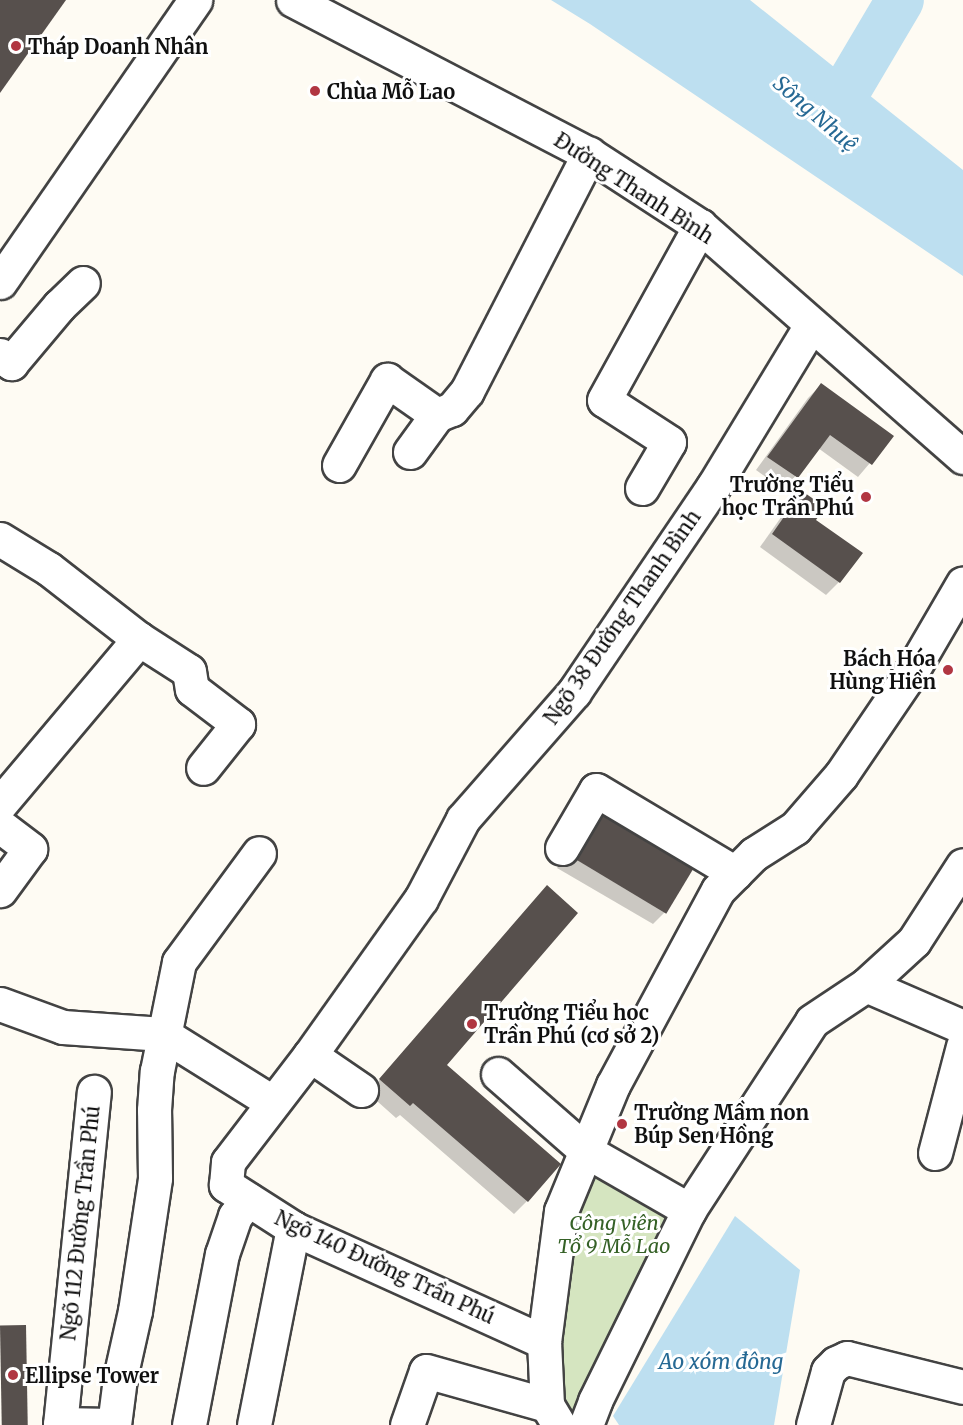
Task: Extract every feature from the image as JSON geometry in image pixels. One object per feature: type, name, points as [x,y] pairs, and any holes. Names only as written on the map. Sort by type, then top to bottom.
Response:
[{"type":"street","points":[[0,282],[195,0]]},
{"type":"street","name":"Đường Thanh Bình","points":[[293,0],[589,154],[700,226],[963,457]]},
{"type":"street","points":[[410,452],[437,415],[452,409],[467,391],[589,154]]},
{"type":"street","points":[[642,488],[669,442],[604,400],[700,226]]},
{"type":"street","points":[[6,359],[83,283]]},
{"type":"street","name":"Ngõ 38 Đường Thanh Bình","points":[[272,1102],[310,1055],[421,899],[463,819],[574,692],[713,487],[811,325]]},
{"type":"street","points":[[339,465],[387,380],[437,415]]},
{"type":"street","points":[[0,539],[49,569],[140,639],[189,671],[192,689],[238,724],[203,768]]},
{"type":"street","points":[[407,1425],[426,1371],[553,1415],[544,1342],[561,1211],[614,1085],[718,890],[754,854],[795,828],[841,775],[913,669],[963,583]]},
{"type":"street","points":[[0,804],[140,639]]},
{"type":"street","points":[[562,848],[596,789],[735,873]]},
{"type":"street","points":[[0,826],[30,849],[0,890]]},
{"type":"street","points":[[114,1425],[120,1378],[135,1311],[155,1178],[154,1110],[163,1034],[179,962],[259,853]]},
{"type":"street","points":[[586,1425],[595,1401],[689,1210],[812,1021],[866,985],[914,941],[963,865]]},
{"type":"street","points":[[866,985],[963,1027]]},
{"type":"street","points":[[0,1004],[63,1026],[163,1034],[272,1102]]},
{"type":"street","points":[[935,1153],[963,1046]]},
{"type":"street","points":[[310,1055],[361,1090]]},
{"type":"street","points":[[498,1074],[586,1151],[689,1210]]},
{"type":"street","name":"Ngõ 112 Đường Trần Phú","points":[[60,1424],[94,1092]]},
{"type":"street","name":"Ngõ 140 Đường Trần Phú","points":[[272,1102],[228,1162],[226,1185],[293,1228],[544,1342]]},
{"type":"street","points":[[189,1425],[222,1254],[235,1216],[248,1200]]},
{"type":"street","points":[[254,1425],[293,1228]]},
{"type":"street","points":[[813,1425],[828,1371],[836,1363],[847,1358],[963,1387]]},
{"type":"street","points":[[60,1424],[99,1425]]},
{"type":"green space","name":"Công viên Tổ 9 Mỗ Lao","points":[[586,1151],[689,1210],[595,1401],[559,1425],[544,1342]]},
{"type":"water","name":"Sông Nhuệ","points":[[551,0],[750,0],[963,170],[963,276],[590,24]]},
{"type":"water","name":"Ao xóm đông","points":[[735,1216],[800,1270],[774,1425],[619,1425],[613,1416]]},
{"type":"building","name":"Tháp Doanh Nhân","points":[[0,0],[66,0],[0,93]]},
{"type":"building","points":[[821,383],[894,436],[872,465],[830,435],[798,478],[767,457]]},
{"type":"building","points":[[802,491],[825,507],[816,520],[863,553],[840,583],[772,534]]},
{"type":"building","points":[[601,801],[699,860],[666,914],[569,855]]},
{"type":"building","points":[[547,885],[578,913],[447,1065],[561,1164],[528,1202],[413,1103],[410,1106],[379,1079]]},
{"type":"building","name":"Ellipse Tower","points":[[0,1325],[26,1325],[28,1425],[2,1425]]},
{"type":"waterway","name":"Sông Nhuệ","points":[[825,127],[900,0]]},
{"type":"place","name":"Tháp Doanh Nhân","points":[[16,46]]},
{"type":"place","name":"Chùa Mỗ Lao","points":[[315,91]]},
{"type":"place","name":"Trường Tiểu học Trần Phú","points":[[866,497]]},
{"type":"place","name":"Bách Hóa Hùng Hiền","points":[[948,670]]},
{"type":"place","name":"Trường Tiểu học Trần Phú (cơ sở 2)","points":[[472,1024]]},
{"type":"place","name":"Trường Mầm non Búp Sen Hồng","points":[[622,1124]]},
{"type":"place","name":"Ellipse Tower","points":[[13,1375]]}]
